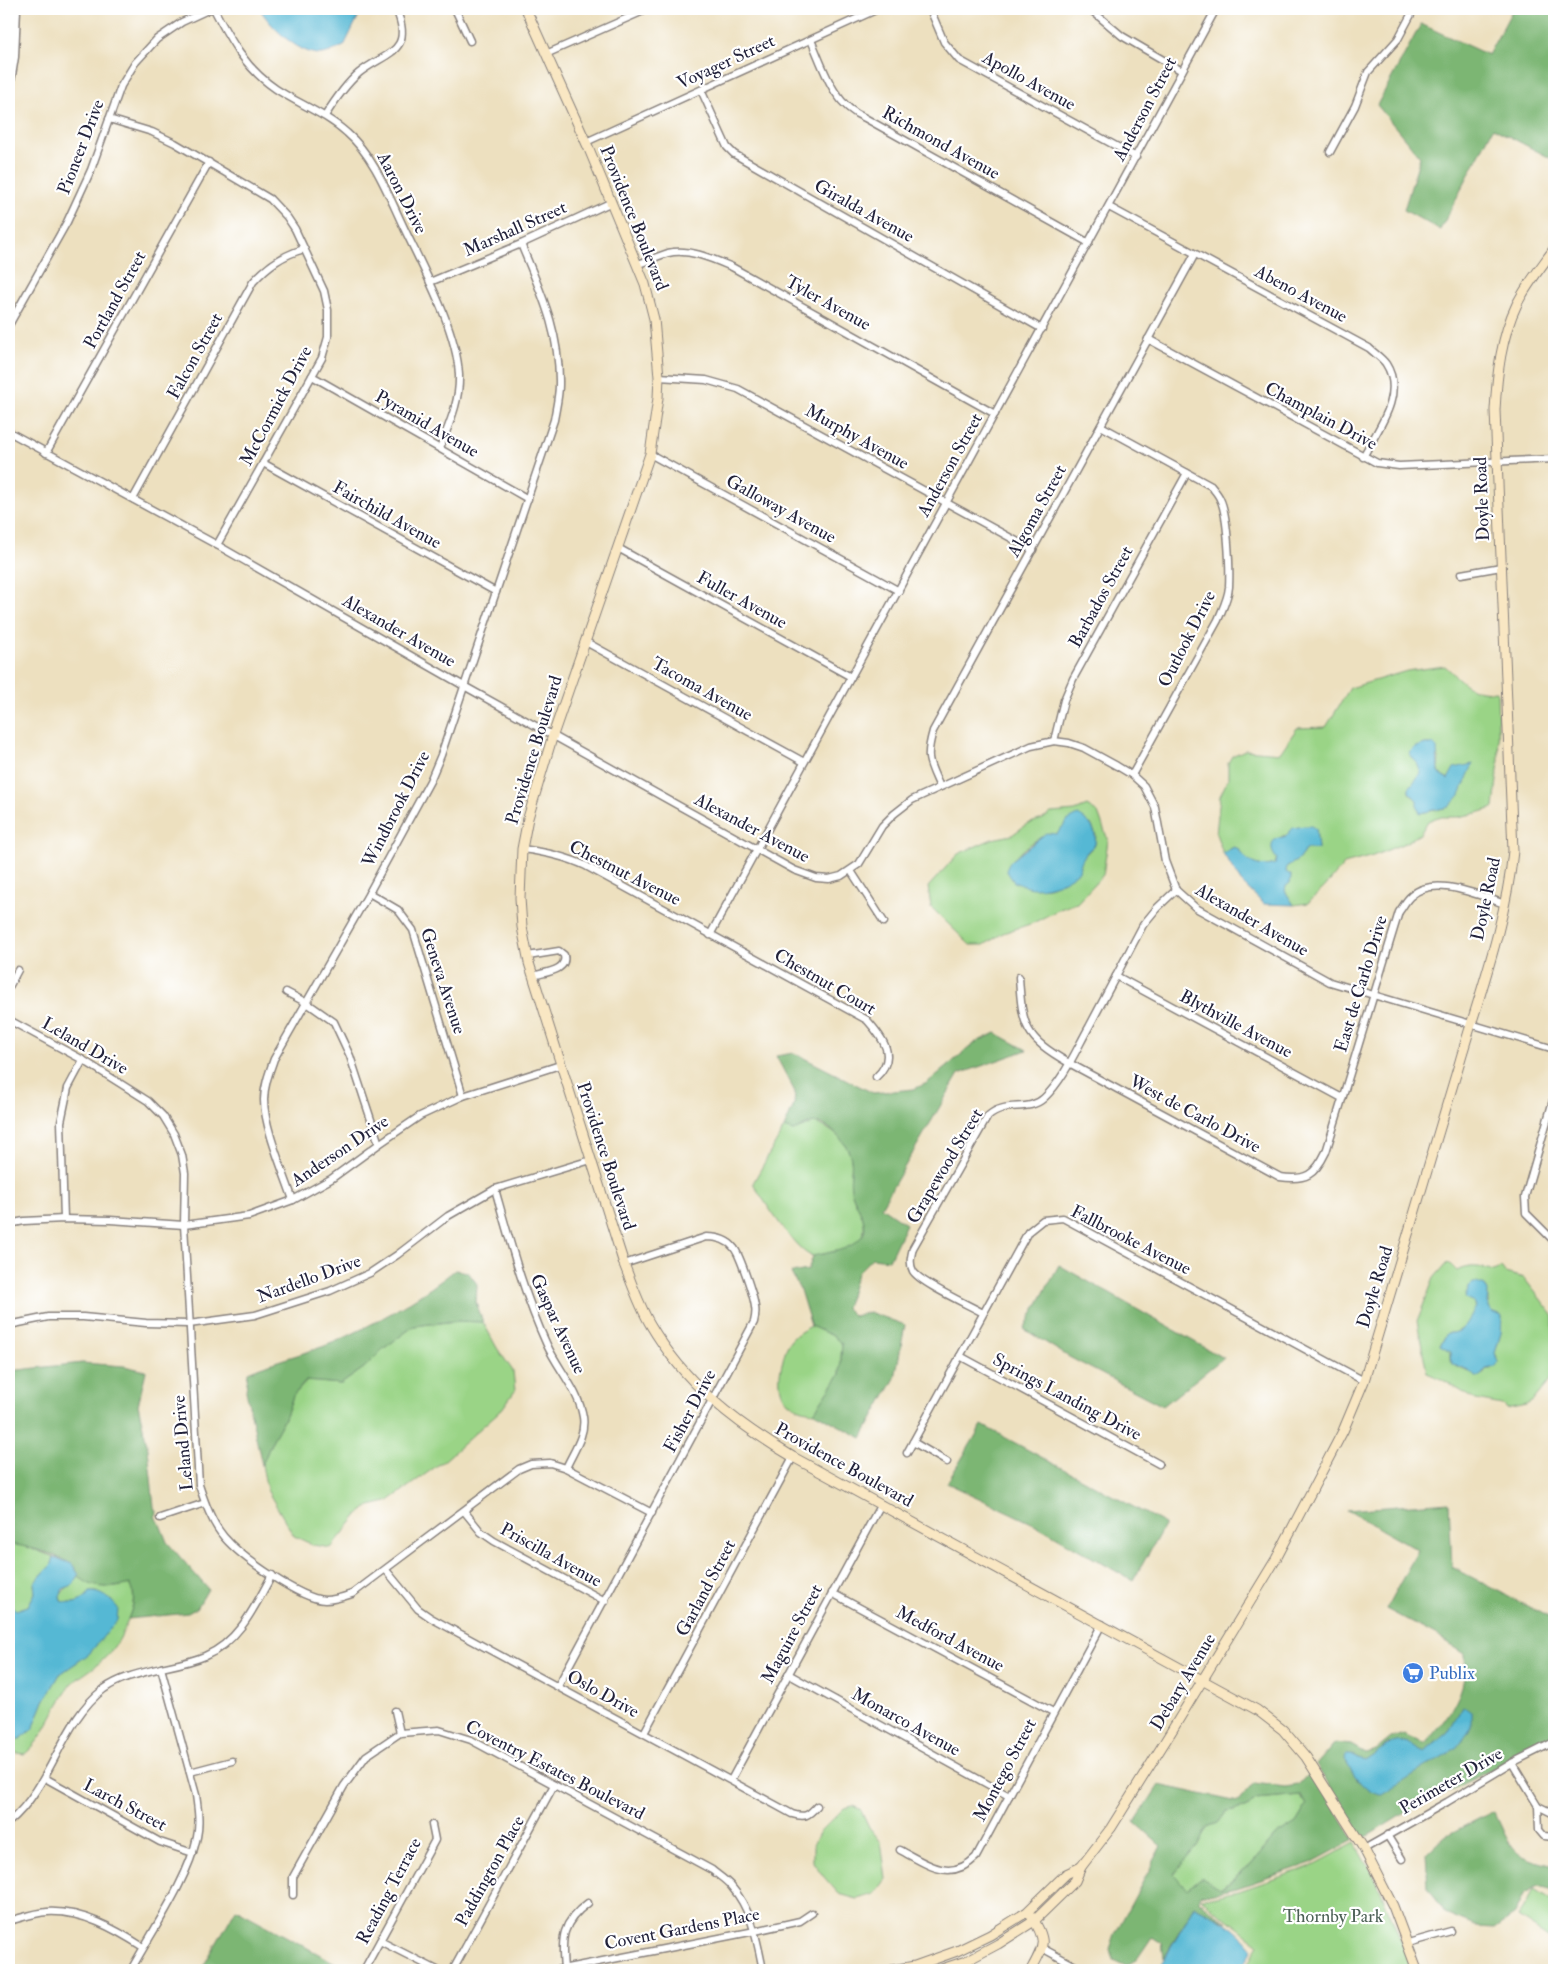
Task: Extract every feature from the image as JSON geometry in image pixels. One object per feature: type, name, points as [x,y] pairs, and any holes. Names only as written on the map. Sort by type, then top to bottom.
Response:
[{"type":"main road","name":"Providence Boulevard","points":[[526,9],[638,264],[654,318],[659,377],[650,454],[553,735],[528,818],[522,849],[520,898],[522,927],[528,956],[560,1065],[624,1264],[649,1322],[668,1352],[712,1401],[748,1429],[794,1457],[1257,1710],[1282,1730],[1306,1758],[1364,1849],[1393,1906],[1417,1970]]},
{"type":"main road","name":"Doyle Road","points":[[1303,1508],[1343,1431],[1364,1381],[1506,904],[1513,851],[1495,410],[1498,374],[1506,333],[1517,303],[1554,248]]},
{"type":"main road","name":"Debary Avenue","points":[[939,1970],[966,1961],[982,1953],[1034,1921],[1075,1881],[1081,1867],[1111,1828],[1203,1680],[1276,1559],[1303,1508]]},
{"type":"main road","name":"Debary Avenue","points":[[892,1970],[915,1966],[957,1951],[990,1935],[1027,1912],[1066,1874],[1081,1867]]},
{"type":"main road","points":[[1027,1912],[1041,1935],[1042,1948],[1031,1970]]},
{"type":"street","points":[[9,94],[15,57],[17,9]]},
{"type":"street","name":"Pioneer Drive","points":[[9,324],[67,222],[91,170],[121,86],[135,63],[158,39],[182,22],[210,9]]},
{"type":"street","name":"Aaron Drive","points":[[214,9],[235,48],[252,69],[274,88],[326,116],[348,134],[362,149],[381,180],[430,282],[452,340],[459,377],[456,405],[440,448]]},
{"type":"street","points":[[326,116],[342,89],[360,73],[387,57],[400,43],[401,21],[396,9]]},
{"type":"street","points":[[456,9],[470,41]]},
{"type":"street","points":[[546,54],[648,9]]},
{"type":"street","name":"Voyager Street","points":[[586,142],[878,9]]},
{"type":"street","name":"Apollo Avenue","points":[[930,9],[944,42],[959,60],[1136,157]]},
{"type":"street","points":[[1090,9],[1122,36],[1182,71]]},
{"type":"street","name":"Anderson Street","points":[[710,935],[1216,9]]},
{"type":"street","points":[[1330,152],[1355,106],[1368,72],[1398,39],[1414,9]]},
{"type":"street","name":"Richmond Avenue","points":[[811,40],[837,96],[854,113],[1089,242]]},
{"type":"street","name":"Giralda Avenue","points":[[701,90],[727,147],[734,154],[1042,329]]},
{"type":"street","name":"McCormick Drive","points":[[109,119],[152,132],[175,143],[270,199],[287,216],[324,291],[329,321],[328,337],[322,358],[217,545]]},
{"type":"street","name":"Portland Street","points":[[46,453],[209,162]]},
{"type":"street","name":"Marshall Street","points":[[430,282],[521,244],[612,202]]},
{"type":"street","name":"Abeno Avenue","points":[[1109,207],[1369,348],[1386,364],[1393,379],[1393,396],[1363,457]]},
{"type":"street","name":"Windbrook Drive","points":[[293,1200],[266,1117],[264,1100],[266,1083],[274,1059],[369,893],[430,781],[552,428],[559,386],[558,355],[548,310],[521,244]]},
{"type":"street","name":"Falcon Street","points":[[133,499],[253,282],[274,261],[304,249]]},
{"type":"street","name":"Tyler Avenue","points":[[638,264],[669,253],[687,253],[709,257],[724,263],[996,414]]},
{"type":"street","name":"Algoma Street","points":[[940,787],[929,765],[930,743],[933,731],[1194,254]]},
{"type":"street","name":"Champlain Drive","points":[[1148,339],[1377,463],[1399,466],[1554,459]]},
{"type":"street","name":"Pyramid Avenue","points":[[312,376],[528,499]]},
{"type":"street","name":"Murphy Avenue","points":[[659,377],[706,380],[738,389],[1033,550]]},
{"type":"street","name":"Outlook Drive","points":[[1101,426],[1211,486],[1220,498],[1225,512],[1229,587],[1226,600],[1218,620],[1132,775]]},
{"type":"street","name":"Alexander Avenue","points":[[9,432],[217,545],[464,686],[794,870],[816,878],[829,879],[851,871]]},
{"type":"street","name":"Galloway Avenue","points":[[650,454],[898,591]]},
{"type":"street","name":"Fairchild Avenue","points":[[263,464],[496,592]]},
{"type":"street","name":"Barbados Street","points":[[1054,740],[1064,700],[1073,679],[1188,472]]},
{"type":"street","name":"Fuller Avenue","points":[[618,548],[851,677]]},
{"type":"street","points":[[1461,574],[1501,567]]},
{"type":"street","name":"Tacoma Avenue","points":[[586,642],[804,762]]},
{"type":"street","points":[[884,922],[851,871],[863,859],[882,826],[912,800],[1023,749],[1054,740]]},
{"type":"street","name":"Alexander Avenue","points":[[1054,740],[1084,748],[1132,775],[1149,793],[1155,807],[1165,861],[1176,890],[1196,908],[1330,982],[1554,1049]]},
{"type":"street","name":"Chestnut Avenue","points":[[522,849],[552,853],[569,858],[710,935]]},
{"type":"street","name":"East de Carlo Drive","points":[[1310,1175],[1319,1167],[1326,1152],[1399,912],[1411,895],[1427,888],[1450,887],[1506,904]]},
{"type":"street","name":"Grapewood Street","points":[[983,1313],[923,1281],[915,1274],[910,1261],[913,1248],[988,1116],[1002,1107],[1023,1107],[1036,1104],[1046,1096],[1069,1063],[1143,925],[1176,890]]},
{"type":"street","name":"Geneva Avenue","points":[[369,893],[398,910],[413,930],[463,1096]]},
{"type":"street","name":"Chestnut Court","points":[[710,935],[866,1020],[879,1033],[887,1054],[887,1061],[883,1070],[876,1077]]},
{"type":"street","points":[[528,956],[559,951],[564,954],[565,958],[564,965],[560,968],[533,976]]},
{"type":"street","points":[[9,987],[18,970]]},
{"type":"street","name":"Blythville Avenue","points":[[1116,976],[1342,1098]]},
{"type":"street","name":"West de Carlo Drive","points":[[1019,977],[1022,1013],[1027,1027],[1041,1046],[1280,1177],[1294,1179],[1310,1175]]},
{"type":"street","points":[[286,992],[307,1003],[334,1022],[350,1056],[379,1144]]},
{"type":"street","name":"Leland Drive","points":[[9,1020],[83,1060],[148,1101],[163,1116],[174,1134],[182,1155],[185,1173],[184,1226],[199,1485],[205,1503],[223,1536],[248,1560],[272,1576],[312,1597],[324,1600],[337,1599],[352,1594],[519,1469],[531,1464],[550,1463],[566,1468],[652,1514]]},
{"type":"street","points":[[64,1218],[61,1122],[68,1088],[83,1060]]},
{"type":"street","name":"Anderson Drive","points":[[9,1224],[64,1218],[184,1226],[248,1216],[293,1200],[331,1179],[420,1116],[463,1096],[560,1065]]},
{"type":"street","points":[[1554,1097],[1525,1197],[1526,1213],[1554,1241]]},
{"type":"street","name":"Nardello Drive","points":[[9,1325],[48,1318],[83,1317],[146,1323],[190,1324],[255,1315],[330,1291],[370,1273],[448,1216],[495,1189],[591,1160]]},
{"type":"street","name":"Gaspar Avenue","points":[[495,1189],[518,1274],[547,1346],[580,1407],[583,1429],[566,1468]]},
{"type":"street","name":"Fallbrooke Avenue","points":[[907,1453],[1028,1232],[1043,1220],[1063,1218],[1364,1381]]},
{"type":"street","name":"Fisher Drive","points":[[558,1686],[754,1322],[756,1306],[738,1256],[734,1248],[724,1240],[706,1237],[624,1264]]},
{"type":"street","name":"Springs Landing Drive","points":[[960,1356],[1159,1464]]},
{"type":"street","points":[[913,1442],[947,1462]]},
{"type":"street","name":"Garland Street","points":[[644,1733],[794,1457]]},
{"type":"street","points":[[160,1518],[205,1503]]},
{"type":"street","name":"Maguire Street","points":[[731,1780],[881,1504]]},
{"type":"street","name":"Priscilla Avenue","points":[[464,1511],[481,1532],[494,1541],[605,1601]]},
{"type":"street","name":"Oslo Drive","points":[[386,1570],[418,1608],[430,1618],[792,1814],[803,1817],[808,1816],[817,1806]]},
{"type":"street","points":[[9,1822],[26,1805],[45,1778],[77,1719],[89,1702],[105,1689],[128,1676],[206,1656],[227,1642],[246,1622],[272,1576]]},
{"type":"street","name":"Medford Avenue","points":[[832,1592],[1054,1712]]},
{"type":"street","name":"Montego Street","points":[[900,1850],[930,1866],[946,1871],[958,1870],[976,1857],[1102,1624]]},
{"type":"street","points":[[131,1970],[180,1881],[193,1853],[198,1835],[196,1795],[161,1668]]},
{"type":"street","name":"Monarco Avenue","points":[[788,1674],[1009,1796]]},
{"type":"street","points":[[395,1711],[400,1733]]},
{"type":"street","name":"Coventry Estates Boulevard","points":[[292,1895],[293,1877],[344,1786],[366,1756],[400,1733],[439,1730],[471,1740],[712,1870],[731,1885],[748,1911],[755,1931],[763,1970]]},
{"type":"street","name":"Perimeter Drive","points":[[1364,1849],[1512,1763],[1554,1742]]},
{"type":"street","points":[[190,1772],[232,1761]]},
{"type":"street","points":[[1512,1763],[1538,1806],[1539,1830],[1544,1836],[1554,1837]]},
{"type":"street","name":"Larch Street","points":[[45,1778],[160,1842],[193,1853]]},
{"type":"street","name":"Paddington Place","points":[[453,1970],[554,1786]]},
{"type":"street","points":[[1538,1806],[1554,1814]]},
{"type":"street","name":"Reading Terrace","points":[[364,1970],[434,1840],[432,1825]]},
{"type":"street","points":[[1387,1835],[1402,1859]]},
{"type":"street","points":[[564,1968],[562,1946],[566,1928],[575,1913],[588,1903]]},
{"type":"street","points":[[9,1921],[44,1912],[74,1914],[106,1926],[143,1947]]},
{"type":"street","name":"Covent Gardens Place","points":[[557,1970],[800,1921],[812,1913]]},
{"type":"street","points":[[1408,1943],[1451,1931]]},
{"type":"street","points":[[380,1941],[437,1970]]},
{"type":"street","points":[[1042,1948],[1077,1967],[1093,1969]]},
{"type":"green space","points":[[1513,9],[1554,9],[1554,160],[1493,128],[1440,230],[1404,210],[1420,157],[1377,105],[1421,24],[1488,55]]},
{"type":"green space","points":[[1445,666],[1474,689],[1497,691],[1499,761],[1494,808],[1458,817],[1438,817],[1428,821],[1420,834],[1405,843],[1373,856],[1344,864],[1325,887],[1308,903],[1294,905],[1285,891],[1286,886],[1290,883],[1291,876],[1286,872],[1287,866],[1298,860],[1306,849],[1318,849],[1316,829],[1282,836],[1275,864],[1264,866],[1254,864],[1245,858],[1239,849],[1234,847],[1223,853],[1216,834],[1220,796],[1228,779],[1228,763],[1232,756],[1245,750],[1280,753],[1297,728],[1326,727],[1350,688],[1407,671]],"holes":[[[1425,744],[1432,744],[1439,758],[1438,773],[1449,779],[1453,773],[1449,807],[1421,813],[1417,800],[1409,793],[1409,788],[1421,773],[1414,748]]]},
{"type":"green space","points":[[1087,806],[1098,813],[1108,840],[1103,875],[1077,903],[1060,909],[1033,923],[1003,933],[984,945],[970,945],[931,907],[928,887],[958,854],[992,839],[1012,835],[1027,824],[1043,819],[1051,813],[1075,811]],"holes":[[[1067,821],[1091,824],[1096,835],[1095,845],[1069,874],[1053,886],[1037,885],[1010,862],[1037,839],[1050,834],[1057,834]]]},
{"type":"green space","points":[[996,1033],[1027,1050],[959,1074],[881,1207],[906,1224],[889,1260],[872,1258],[857,1273],[846,1308],[854,1316],[869,1312],[905,1325],[895,1378],[862,1438],[814,1412],[840,1374],[842,1344],[833,1336],[811,1326],[800,1290],[791,1273],[808,1270],[813,1256],[846,1248],[862,1236],[865,1226],[851,1189],[851,1159],[842,1141],[826,1126],[814,1123],[793,1131],[784,1128],[794,1105],[795,1092],[776,1056],[794,1053],[873,1093],[914,1089],[927,1083],[976,1042]]},
{"type":"green space","points":[[814,1123],[827,1128],[838,1136],[849,1152],[851,1189],[863,1217],[864,1228],[859,1239],[848,1247],[813,1256],[798,1246],[753,1183],[784,1128],[793,1131]]},
{"type":"green space","points":[[1448,1262],[1457,1271],[1470,1267],[1479,1267],[1493,1271],[1501,1268],[1505,1273],[1524,1278],[1553,1315],[1554,1375],[1533,1401],[1526,1405],[1506,1409],[1502,1405],[1476,1400],[1441,1379],[1427,1373],[1417,1321],[1434,1278]],"holes":[[[1473,1283],[1485,1286],[1488,1293],[1489,1307],[1494,1313],[1502,1316],[1501,1333],[1495,1353],[1497,1357],[1491,1369],[1486,1369],[1484,1374],[1466,1371],[1454,1365],[1451,1362],[1451,1352],[1440,1345],[1447,1333],[1453,1333],[1462,1329],[1476,1307],[1474,1303],[1465,1297],[1470,1286]]]},
{"type":"green space","points":[[1059,1265],[1223,1358],[1163,1406],[1069,1357],[1024,1329]]},
{"type":"green space","points":[[455,1270],[468,1272],[477,1284],[476,1303],[483,1322],[455,1321],[414,1326],[383,1349],[365,1367],[341,1384],[306,1381],[293,1396],[285,1418],[272,1441],[262,1465],[246,1391],[248,1372],[336,1342],[404,1306]]},
{"type":"green space","points":[[455,1321],[483,1322],[497,1348],[513,1371],[515,1391],[502,1409],[445,1460],[387,1502],[370,1506],[358,1515],[331,1548],[313,1545],[294,1536],[267,1490],[262,1465],[272,1441],[285,1418],[293,1396],[307,1381],[341,1384],[365,1367],[383,1349],[414,1326]]},
{"type":"green space","points":[[811,1326],[833,1336],[842,1343],[840,1374],[814,1412],[795,1407],[788,1402],[781,1388],[780,1380],[780,1370],[786,1349],[796,1335]]},
{"type":"green space","points":[[82,1363],[124,1366],[146,1371],[138,1405],[148,1449],[154,1507],[157,1514],[155,1516],[167,1542],[208,1589],[197,1608],[188,1613],[128,1619],[134,1597],[130,1584],[112,1587],[93,1585],[80,1578],[73,1566],[65,1560],[41,1551],[9,1544],[9,1371]]},
{"type":"green space","points":[[982,1425],[1165,1524],[1133,1581],[1036,1525],[947,1483]]},
{"type":"green space","points":[[1449,1502],[1452,1567],[1554,1620],[1554,1737],[1408,1811],[1363,1839],[1316,1765],[1335,1743],[1351,1745],[1365,1753],[1376,1750],[1391,1738],[1404,1734],[1425,1744],[1449,1713],[1460,1692],[1465,1668],[1465,1654],[1437,1636],[1386,1609],[1418,1550],[1347,1510]],"holes":[[[1463,1707],[1458,1747],[1359,1782],[1345,1759],[1351,1754],[1365,1761],[1377,1754],[1387,1744],[1408,1743],[1418,1750],[1425,1752],[1448,1732]]]},
{"type":"green space","points":[[9,1544],[22,1545],[54,1557],[52,1564],[34,1583],[35,1593],[28,1606],[16,1610],[9,1604]]},
{"type":"green space","points":[[79,1575],[81,1579],[105,1587],[130,1584],[133,1600],[126,1625],[106,1657],[71,1685],[44,1731],[32,1747],[25,1754],[9,1752],[9,1739],[20,1739],[33,1729],[44,1701],[60,1674],[89,1654],[117,1619],[112,1601],[97,1592],[90,1592],[84,1598],[74,1603],[61,1601],[60,1596],[62,1593]]},
{"type":"green space","points":[[1311,1771],[1354,1840],[1311,1863],[1237,1888],[1199,1896],[1199,1901],[1227,1922],[1195,1906],[1164,1958],[1162,1943],[1152,1937],[1137,1959],[1126,1966],[1113,1960],[1110,1949],[1115,1934],[1162,1846],[1135,1822],[1159,1785],[1238,1802],[1254,1783],[1285,1787],[1298,1785]],"holes":[[[1301,1795],[1307,1805],[1296,1823],[1275,1836],[1251,1865],[1222,1889],[1202,1877],[1187,1889],[1174,1874],[1197,1846],[1207,1827],[1218,1823],[1227,1811],[1245,1808],[1256,1799]]]},
{"type":"green space","points":[[1300,1795],[1307,1805],[1296,1823],[1275,1836],[1251,1865],[1221,1889],[1187,1890],[1173,1874],[1197,1846],[1207,1827],[1218,1823],[1227,1811],[1245,1808],[1256,1799]]},
{"type":"green space","points":[[853,1806],[861,1810],[869,1827],[881,1842],[886,1879],[875,1894],[857,1899],[839,1894],[813,1862],[813,1845],[819,1833],[844,1808]]},
{"type":"green space","points":[[1494,1811],[1505,1835],[1515,1850],[1529,1859],[1554,1866],[1554,1890],[1539,1886],[1524,1894],[1515,1914],[1495,1928],[1477,1927],[1445,1914],[1428,1886],[1426,1854],[1445,1836]]},
{"type":"green space","name":"Thornby Park","points":[[1355,1843],[1377,1882],[1413,1970],[1245,1970],[1259,1944],[1201,1899],[1239,1891],[1312,1866]]},
{"type":"green space","points":[[1535,1889],[1554,1901],[1554,1927],[1548,1937],[1518,1917]]},
{"type":"green space","points":[[236,1909],[348,1970],[201,1970]]},
{"type":"water","points":[[260,9],[362,9],[344,46],[328,53],[318,54],[301,49],[284,37],[264,16]]},
{"type":"water","points":[[1425,744],[1433,744],[1437,748],[1438,773],[1448,779],[1454,768],[1473,764],[1460,795],[1449,807],[1420,813],[1417,800],[1409,792],[1409,788],[1421,773],[1417,763],[1409,753],[1414,748]]},
{"type":"water","points":[[1078,815],[1092,827],[1095,835],[1095,845],[1086,853],[1079,871],[1063,881],[1047,887],[1032,888],[1014,882],[1006,870],[1010,862],[1046,833],[1057,834],[1067,821]]},
{"type":"water","points":[[1311,826],[1316,829],[1318,849],[1306,849],[1298,860],[1287,866],[1286,872],[1291,875],[1290,883],[1286,886],[1285,891],[1294,905],[1264,904],[1241,882],[1223,853],[1234,847],[1239,849],[1245,858],[1254,864],[1264,866],[1275,864],[1277,859],[1273,854],[1272,847],[1275,839],[1286,836],[1293,828]]},
{"type":"water","points":[[1473,1283],[1485,1286],[1488,1292],[1487,1303],[1492,1312],[1502,1316],[1501,1333],[1495,1353],[1498,1362],[1496,1367],[1486,1369],[1480,1377],[1476,1377],[1452,1364],[1451,1352],[1440,1346],[1447,1333],[1453,1333],[1462,1329],[1476,1307],[1474,1303],[1465,1297]]},
{"type":"water","points":[[54,1557],[72,1564],[79,1575],[73,1585],[63,1589],[60,1596],[61,1601],[74,1603],[81,1601],[90,1592],[102,1594],[118,1608],[117,1620],[89,1654],[60,1674],[44,1701],[33,1729],[20,1739],[9,1739],[9,1604],[16,1610],[28,1606],[35,1593],[34,1583],[52,1564]]},
{"type":"water","points":[[1463,1706],[1472,1713],[1472,1727],[1458,1747],[1380,1795],[1368,1790],[1364,1786],[1355,1776],[1345,1759],[1346,1754],[1351,1754],[1365,1761],[1396,1742],[1410,1744],[1425,1752],[1448,1732]]},
{"type":"water","points":[[1195,1906],[1227,1924],[1247,1941],[1253,1949],[1241,1970],[1158,1970]]},
{"type":"place","name":"Publix","points":[[1413,1673]]}]
